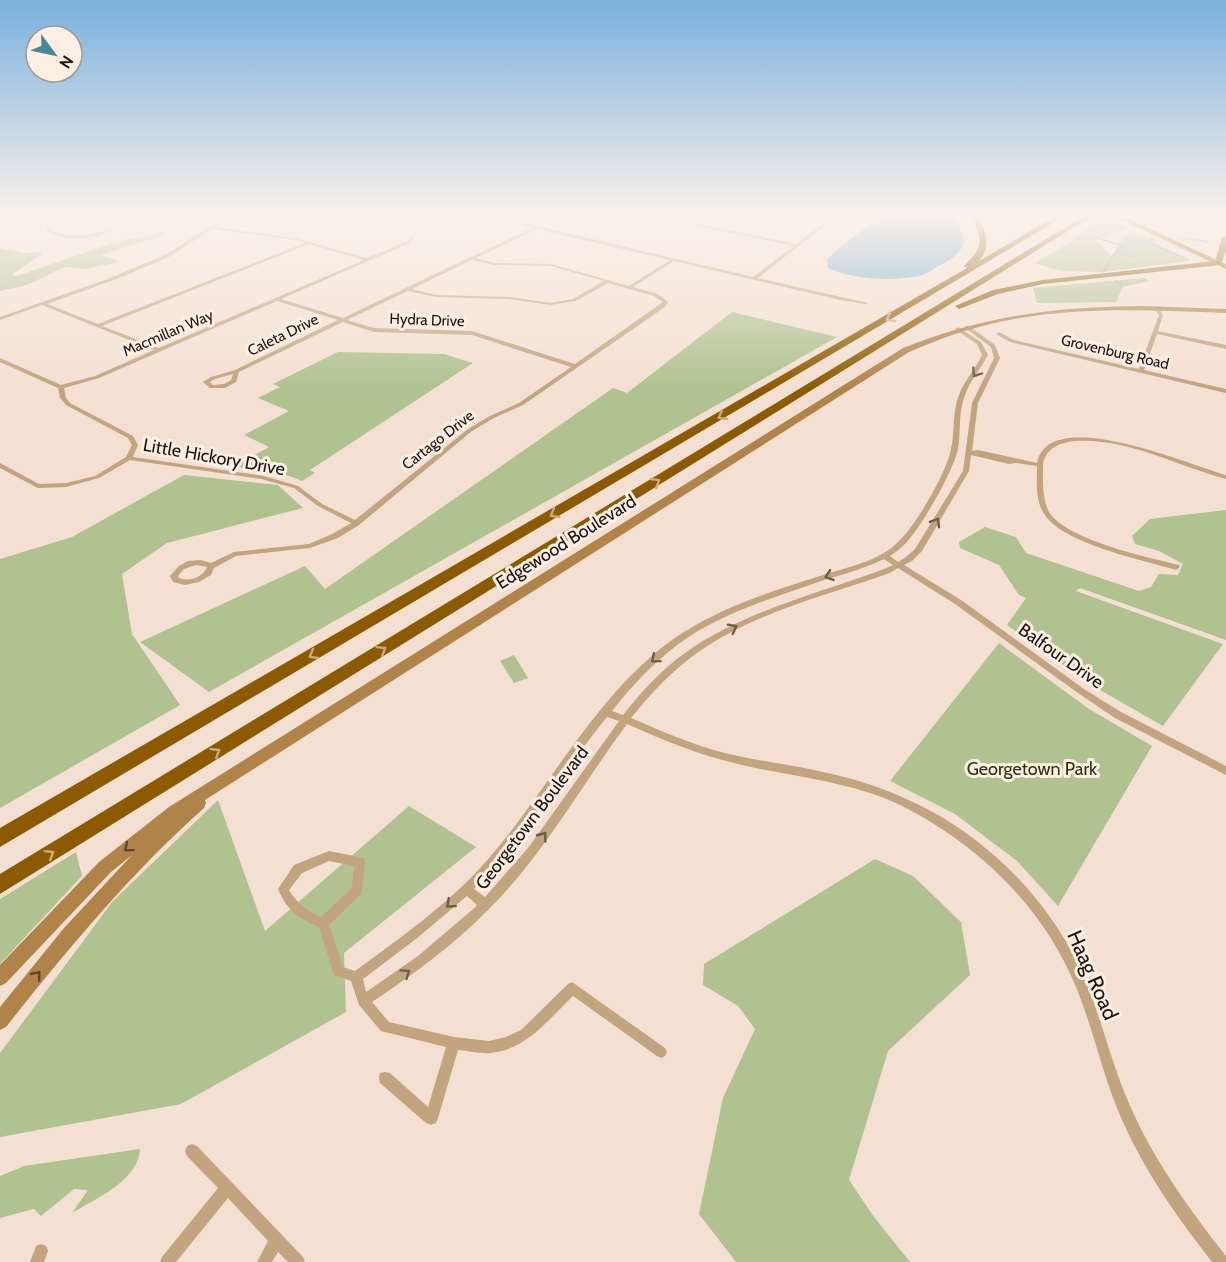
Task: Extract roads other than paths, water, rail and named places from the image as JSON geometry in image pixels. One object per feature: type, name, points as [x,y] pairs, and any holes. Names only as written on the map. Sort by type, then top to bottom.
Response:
[{"type":"highway","points":[[925,298],[924,294],[959,272]]},
{"type":"highway","points":[[0,838],[969,272]]},
{"type":"highway","points":[[0,885],[999,272]]},
{"type":"highway","points":[[819,382],[936,317],[996,292],[1043,282],[1149,272]]},
{"type":"street","points":[[0,319],[129,272]]},
{"type":"street","points":[[98,326],[236,272]]},
{"type":"street","name":"Macmillan Way","points":[[61,387],[97,377],[342,272]]},
{"type":"street","name":"Caleta Drive","points":[[237,371],[234,381],[225,386],[212,387],[206,382],[237,371],[442,272]]},
{"type":"street","points":[[574,272],[664,299]]},
{"type":"street","points":[[630,288],[655,272]]},
{"type":"street","points":[[724,272],[866,303]]},
{"type":"street","points":[[754,279],[763,272]]},
{"type":"street","points":[[407,289],[436,296],[510,298],[549,304],[574,300],[609,281]]},
{"type":"street","name":"Cartago Drive","points":[[211,566],[202,561],[195,562],[177,571],[174,576],[183,584],[192,583],[208,573],[211,566],[234,554],[310,546],[335,536],[356,523],[470,430],[521,404],[663,306],[664,299]]},
{"type":"street","name":"Hydra Drive","points":[[279,300],[374,330],[472,333],[574,366]]},
{"type":"street","points":[[43,304],[158,350]]},
{"type":"street","points":[[1140,371],[1161,315],[1156,308]]},
{"type":"street","name":"Edgewood Boulevard","points":[[0,977],[66,905],[105,867],[174,812],[228,780],[887,361],[924,341],[963,328],[1009,317],[1053,311],[1156,308],[1226,311]]},
{"type":"street","name":"Georgetown Boulevard","points":[[363,1001],[408,973],[454,935],[511,878],[626,719],[664,675],[713,638],[757,616],[898,565],[909,559],[925,542],[966,471],[975,403],[997,358],[993,346],[963,328]]},
{"type":"street","name":"Georgetown Boulevard","points":[[356,977],[421,930],[467,890],[547,793],[605,712],[644,669],[673,644],[713,619],[756,601],[884,556],[908,536],[952,459],[960,400],[985,356],[979,343],[963,328]]},
{"type":"street","points":[[1156,332],[1226,347]]},
{"type":"street","name":"Grovenburg Road","points":[[999,334],[1012,340],[1226,391]]},
{"type":"street","points":[[0,360],[61,387],[63,398],[68,404],[131,437],[135,445],[129,458],[97,477],[66,485],[38,486],[0,465]]},
{"type":"street","points":[[1176,567],[1093,543],[1077,537],[1054,522],[1047,514],[1043,502],[1040,465],[1045,450],[1053,444],[1074,439],[1089,439],[1132,448],[1226,477]]},
{"type":"street","points":[[970,453],[1009,462],[1040,465]]},
{"type":"street","name":"Little Hickory Drive","points":[[129,458],[262,477],[296,487],[320,505],[356,523]]},
{"type":"street","name":"Balfour Drive","points":[[884,556],[958,602],[1109,709],[1226,771]]},
{"type":"street","name":"Haag Road","points":[[605,712],[626,719],[675,742],[711,753],[837,780],[899,800],[956,830],[1010,876],[1055,933],[1074,969],[1125,1113],[1147,1156],[1185,1215],[1221,1262]]},
{"type":"street","points":[[0,1021],[90,909],[132,863],[228,780]]},
{"type":"street","points":[[329,856],[360,862],[357,890],[323,923],[306,917],[290,904],[283,889],[298,869],[329,856]]},
{"type":"street","points":[[467,890],[486,905]]},
{"type":"street","points":[[323,923],[338,971],[356,977],[363,1001],[385,1027],[489,1047],[508,1043],[525,1034],[572,988],[661,1052]]},
{"type":"street","points":[[385,1078],[430,1119],[454,1042]]},
{"type":"street","points":[[192,1151],[298,1262]]},
{"type":"street","points":[[167,1262],[227,1188]]},
{"type":"street","points":[[264,1262],[277,1241]]},
{"type":"water","points":[[838,272],[929,272],[919,276],[897,279],[873,278]]},
{"type":"waterway","points":[[1115,281],[1122,284]]},
{"type":"park label","name":"Georgetown Park","points":[[1032,769]]}]
